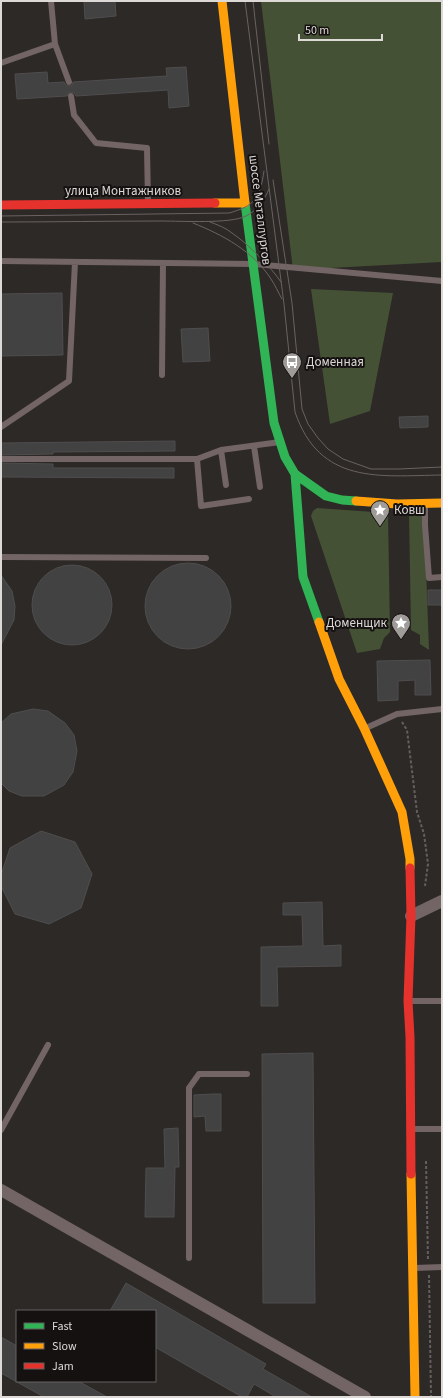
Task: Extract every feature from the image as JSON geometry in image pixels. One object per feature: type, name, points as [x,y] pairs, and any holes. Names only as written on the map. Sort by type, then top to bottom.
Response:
[{"type":"street","name":"шоссе Металлургов","points":[[222,1],[245,203],[274,422],[285,456],[295,474]]},
{"type":"street","name":"улица Монтажников","points":[[1,205],[245,203]]},
{"type":"street","points":[[295,474],[326,496],[342,500],[397,504],[442,503]]},
{"type":"street","points":[[295,474],[303,577],[339,678],[364,728],[402,812],[410,860],[411,916],[408,1001],[410,1037],[412,1268],[415,1397]]},
{"type":"street","points":[[411,916],[442,901]]},
{"type":"street","points":[[1,1190],[365,1397]]},
{"type":"lane","points":[[51,1],[55,44],[70,82]]},
{"type":"lane","points":[[1,63],[55,44]]},
{"type":"lane","points":[[71,96],[74,115],[96,143],[147,148],[148,204]]},
{"type":"lane","points":[[1,261],[253,264],[442,281]]},
{"type":"lane","points":[[1,427],[69,381],[75,262]]},
{"type":"lane","points":[[162,375],[164,263]]},
{"type":"lane","points":[[3,459],[197,459],[221,450],[280,442]]},
{"type":"lane","points":[[254,446],[260,487]]},
{"type":"lane","points":[[221,450],[226,485]]},
{"type":"lane","points":[[197,459],[201,506],[249,499]]},
{"type":"lane","points":[[426,504],[425,525],[429,578],[442,577]]},
{"type":"lane","points":[[1,557],[206,558]]},
{"type":"lane","points":[[364,728],[397,714],[442,709]]},
{"type":"lane","points":[[408,1001],[442,1001]]},
{"type":"lane","points":[[1,1130],[48,1045]]},
{"type":"lane","points":[[189,1258],[189,1088],[199,1074],[247,1074]]},
{"type":"lane","points":[[411,1129],[442,1129]]},
{"type":"lane","points":[[412,1268],[442,1267]]},
{"type":"green space","points":[[261,1],[442,1],[442,262],[293,270]]},
{"type":"green space","points":[[311,289],[393,293],[370,411],[330,424]]},
{"type":"green space","points":[[317,508],[388,513],[390,632],[384,638],[380,649],[357,653],[311,516],[313,511]]},
{"type":"green space","points":[[409,513],[424,513],[429,650],[420,644],[420,635],[411,630]]},
{"type":"building","points":[[84,1],[115,1],[116,16],[85,19]]},
{"type":"building","points":[[186,67],[189,106],[169,108],[168,90],[76,96],[71,92],[68,93],[67,96],[17,99],[15,74],[47,72],[48,83],[64,82],[69,86],[72,85],[73,82],[167,76],[166,68]]},
{"type":"building","points":[[62,293],[63,355],[1,356],[1,294]]},
{"type":"building","points":[[208,328],[210,361],[183,362],[181,329]]},
{"type":"building","points":[[428,416],[428,427],[400,428],[399,417]]},
{"type":"building","points":[[175,441],[175,451],[53,452],[53,454],[1,455],[1,443]]},
{"type":"building","points":[[1,463],[53,464],[53,468],[174,468],[174,478],[1,477]]},
{"type":"building","points":[[188,563],[204,566],[212,570],[224,582],[228,590],[231,606],[228,622],[224,630],[212,642],[204,646],[188,649],[172,646],[164,642],[152,630],[148,622],[145,606],[148,590],[152,582],[164,570],[172,566]]},
{"type":"building","points":[[72,565],[87,568],[100,577],[109,590],[112,605],[109,620],[100,633],[87,642],[72,645],[57,642],[44,633],[35,620],[32,605],[35,590],[44,577],[57,568]]},
{"type":"building","points":[[1,575],[12,591],[15,606],[14,620],[1,645]]},
{"type":"building","points":[[428,590],[442,590],[442,605],[428,605]]},
{"type":"building","points":[[430,660],[431,695],[415,695],[415,680],[398,681],[398,700],[378,701],[377,661]]},
{"type":"building","points":[[33,709],[48,711],[65,723],[74,735],[77,751],[73,772],[64,785],[44,796],[22,796],[9,791],[1,783],[1,723],[11,714]]},
{"type":"building","points":[[41,831],[75,842],[92,874],[81,908],[49,924],[15,914],[1,886],[1,875],[10,848]]},
{"type":"building","points":[[322,902],[323,946],[341,945],[341,966],[277,967],[278,1006],[261,1006],[261,947],[303,946],[302,915],[283,915],[283,903]]},
{"type":"building","points":[[313,1053],[315,1303],[263,1303],[262,1054]]},
{"type":"building","points":[[221,1094],[221,1131],[206,1131],[205,1116],[194,1117],[194,1095]]},
{"type":"building","points":[[178,1128],[179,1167],[175,1167],[174,1217],[145,1217],[146,1168],[165,1168],[164,1129]]},
{"type":"building","points":[[126,1283],[266,1364],[263,1369],[312,1397],[276,1397],[254,1384],[247,1397],[242,1397],[156,1348],[156,1310],[111,1310]]},
{"type":"building","points":[[1,1337],[16,1345],[16,1381],[1,1373]]},
{"type":"building","points":[[17,1382],[80,1382],[107,1397],[44,1397]]},
{"type":"tram line","points":[[245,1],[284,304],[295,412],[306,436],[320,453],[336,464],[354,471],[374,475],[442,475]]},
{"type":"tram line","points":[[253,1],[269,144]]},
{"type":"tram line","points":[[1,216],[229,213],[245,207],[255,200],[260,188],[264,171]]},
{"type":"tram line","points":[[273,180],[292,303],[302,409],[308,424],[328,449],[343,459],[371,469],[442,467]]},
{"type":"tram line","points":[[1,222],[206,222],[239,219],[254,211],[263,201],[269,189]]},
{"type":"tram line","points":[[210,222],[219,225],[238,237],[265,263],[281,282]]},
{"type":"tram line","points":[[193,223],[226,239],[246,252],[264,269],[282,299]]},
{"type":"traffic: fast","points":[[245,203],[274,423],[285,457],[295,474],[326,496],[342,500],[356,501]]},
{"type":"traffic: fast","points":[[295,474],[303,577],[319,622]]},
{"type":"traffic: slow","points":[[215,203],[245,203],[222,1]]},
{"type":"traffic: slow","points":[[356,501],[397,504],[442,503]]},
{"type":"traffic: slow","points":[[319,622],[339,679],[364,728],[402,812],[410,859],[410,868]]},
{"type":"traffic: slow","points":[[411,1174],[415,1397]]},
{"type":"traffic: jam","points":[[1,205],[215,203]]},
{"type":"traffic: jam","points":[[410,868],[411,916],[408,1001],[410,1037],[411,1174]]},
{"type":"place","name":"Доменная","points":[[292,379]]},
{"type":"place","name":"Ковш","points":[[380,527]]},
{"type":"place","name":"Доменщик","points":[[401,640]]}]
